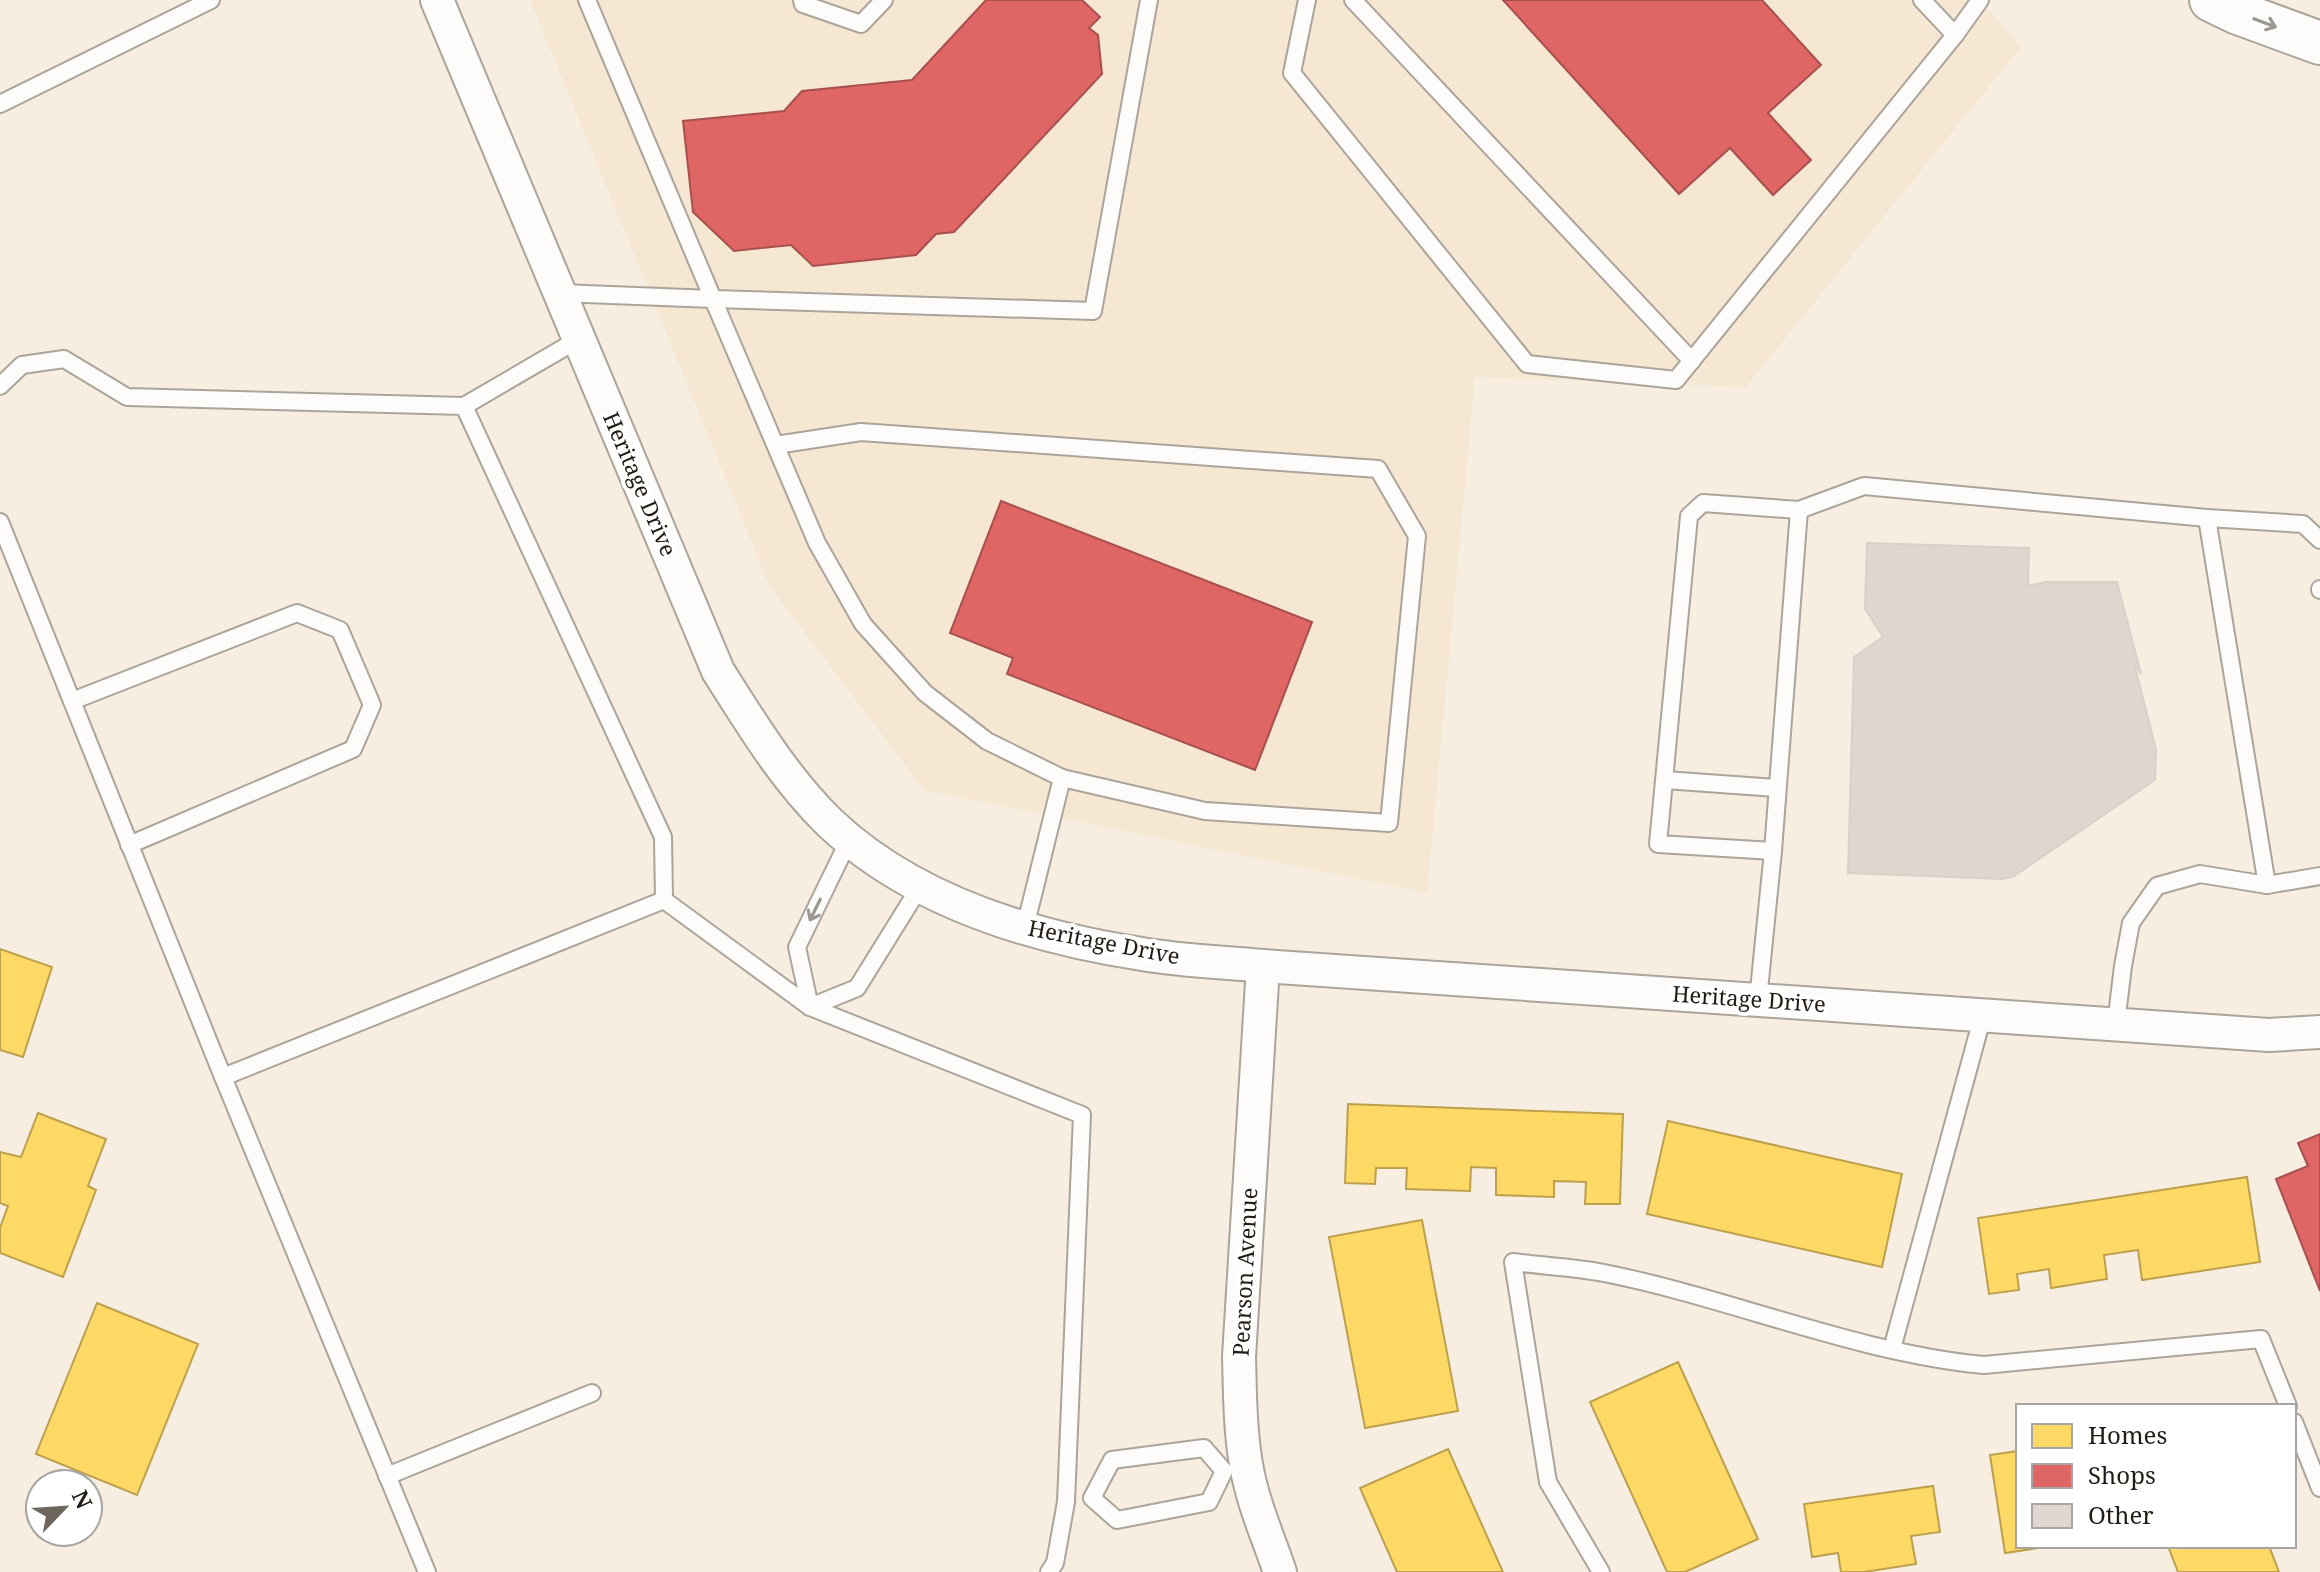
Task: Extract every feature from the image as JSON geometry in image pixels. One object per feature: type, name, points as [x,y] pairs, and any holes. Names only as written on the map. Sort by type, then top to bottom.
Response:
[{"type":"street","name":"Heritage Drive","points":[[438,0],[718,671],[765,745],[826,819],[849,840],[894,871],[971,911],[1025,927],[1143,954],[1263,966],[2269,1035],[2320,1032]]},
{"type":"street","points":[[2211,0],[2320,43]]},
{"type":"street","name":"Pearson Avenue","points":[[1263,966],[1235,1469],[1261,1519],[1280,1572]]},
{"type":"lane","points":[[0,104],[211,0]]},
{"type":"lane","points":[[587,0],[817,543],[863,624],[925,693],[987,741],[1062,778],[1205,811],[1389,823],[1417,536],[1378,469],[861,432],[776,445]]},
{"type":"lane","points":[[802,0],[803,4],[861,24],[884,0]]},
{"type":"lane","points":[[560,293],[1093,311],[1149,0]]},
{"type":"lane","points":[[1307,0],[1292,73],[1527,364],[1676,380],[1980,0]]},
{"type":"lane","points":[[1353,0],[1692,361]]},
{"type":"lane","points":[[1922,0],[1955,35]]},
{"type":"lane","points":[[0,386],[22,365],[64,359],[127,397],[464,406],[579,339]]},
{"type":"lane","points":[[464,406],[663,837],[664,900]]},
{"type":"lane","points":[[1773,851],[1658,844],[1689,516],[1703,503],[1799,510],[1864,486],[2303,524],[2320,540]]},
{"type":"lane","points":[[1758,1000],[1773,851],[1799,510]]},
{"type":"lane","points":[[2207,518],[2267,885]]},
{"type":"lane","points":[[0,522],[223,1077],[427,1572]]},
{"type":"lane","points":[[72,701],[297,613],[340,630],[372,705],[353,749],[129,845]]},
{"type":"lane","points":[[1025,927],[1062,778]]},
{"type":"lane","points":[[1665,780],[1776,788]]},
{"type":"lane","points":[[810,1007],[797,947],[849,840]]},
{"type":"lane","points":[[2116,1024],[2131,923],[2157,886],[2200,874],[2267,885],[2320,876]]},
{"type":"lane","points":[[810,1007],[857,988],[921,885]]},
{"type":"lane","points":[[664,900],[810,1007],[1082,1115],[1066,1502],[1055,1563],[1049,1572]]},
{"type":"lane","points":[[223,1077],[664,900]]},
{"type":"lane","points":[[1892,1349],[1983,1015]]},
{"type":"lane","points":[[1601,1572],[1548,1482],[1513,1262],[1603,1273],[1892,1349],[1957,1363],[1984,1365],[2261,1339],[2287,1404]]},
{"type":"lane","points":[[387,1476],[592,1393]]},
{"type":"lane","points":[[2296,1427],[2320,1488]]},
{"type":"lane","points":[[1204,1448],[1235,1469],[1209,1502],[1117,1520],[1092,1498],[1112,1460],[1204,1448]]},
{"type":"lane","points":[[1066,1502],[1092,1498]]},
{"type":"shaded area","points":[[530,0],[1981,0],[2021,47],[1746,387],[1475,377],[1427,893],[924,790],[770,587]]},
{"type":"building: Homes","points":[[0,949],[52,967],[23,1057],[0,1050]]},
{"type":"building: Homes","points":[[1348,1104],[1623,1114],[1620,1204],[1585,1204],[1586,1182],[1554,1181],[1554,1197],[1496,1195],[1496,1168],[1471,1167],[1470,1191],[1406,1189],[1407,1168],[1376,1168],[1375,1184],[1345,1183]]},
{"type":"building: Homes","points":[[38,1113],[106,1139],[88,1186],[96,1190],[63,1277],[0,1253],[0,1228],[8,1206],[0,1203],[0,1152],[21,1157]]},
{"type":"building: Homes","points":[[1668,1121],[1902,1174],[1882,1267],[1647,1214]]},
{"type":"building: Homes","points":[[2247,1177],[2260,1262],[2142,1280],[2138,1250],[2104,1255],[2107,1279],[2051,1288],[2049,1269],[2017,1274],[2019,1290],[1989,1294],[1978,1218]]},
{"type":"building: Homes","points":[[1422,1220],[1458,1411],[1365,1428],[1329,1237]]},
{"type":"building: Homes","points":[[97,1303],[198,1344],[137,1495],[104,1482],[104,1468],[70,1468],[36,1454]]},
{"type":"building: Homes","points":[[1678,1362],[1758,1539],[1685,1572],[1667,1572],[1590,1402]]},
{"type":"building: Homes","points":[[1448,1449],[1503,1572],[1397,1572],[1360,1488]]},
{"type":"building: Homes","points":[[2016,1451],[2016,1548],[2039,1548],[2005,1553],[1990,1455]]},
{"type":"building: Homes","points":[[1933,1486],[1940,1532],[1911,1536],[1916,1564],[1864,1572],[1841,1572],[1838,1553],[1812,1557],[1804,1504]]},
{"type":"building: Homes","points":[[2169,1548],[2270,1548],[2279,1572],[2178,1572]]},
{"type":"building: Shops","points":[[986,0],[1082,0],[1100,17],[1089,28],[1098,35],[1102,74],[954,232],[936,234],[916,255],[813,266],[791,245],[734,251],[693,212],[683,121],[784,111],[802,91],[912,80]]},
{"type":"building: Shops","points":[[1503,0],[1762,0],[1821,65],[1768,113],[1811,160],[1773,195],[1730,148],[1679,194]]},
{"type":"building: Shops","points":[[1001,501],[1312,622],[1255,770],[1007,674],[1013,658],[950,633]]},
{"type":"building: Shops","points":[[2320,1134],[2320,1291],[2276,1179],[2308,1166],[2298,1143]]},
{"type":"building: Other","points":[[1867,543],[2029,548],[2028,586],[2045,582],[2117,582],[2141,674],[2134,663],[2156,749],[2155,780],[2014,876],[2003,879],[1848,873],[1854,657],[1883,637],[1865,609]]}]
